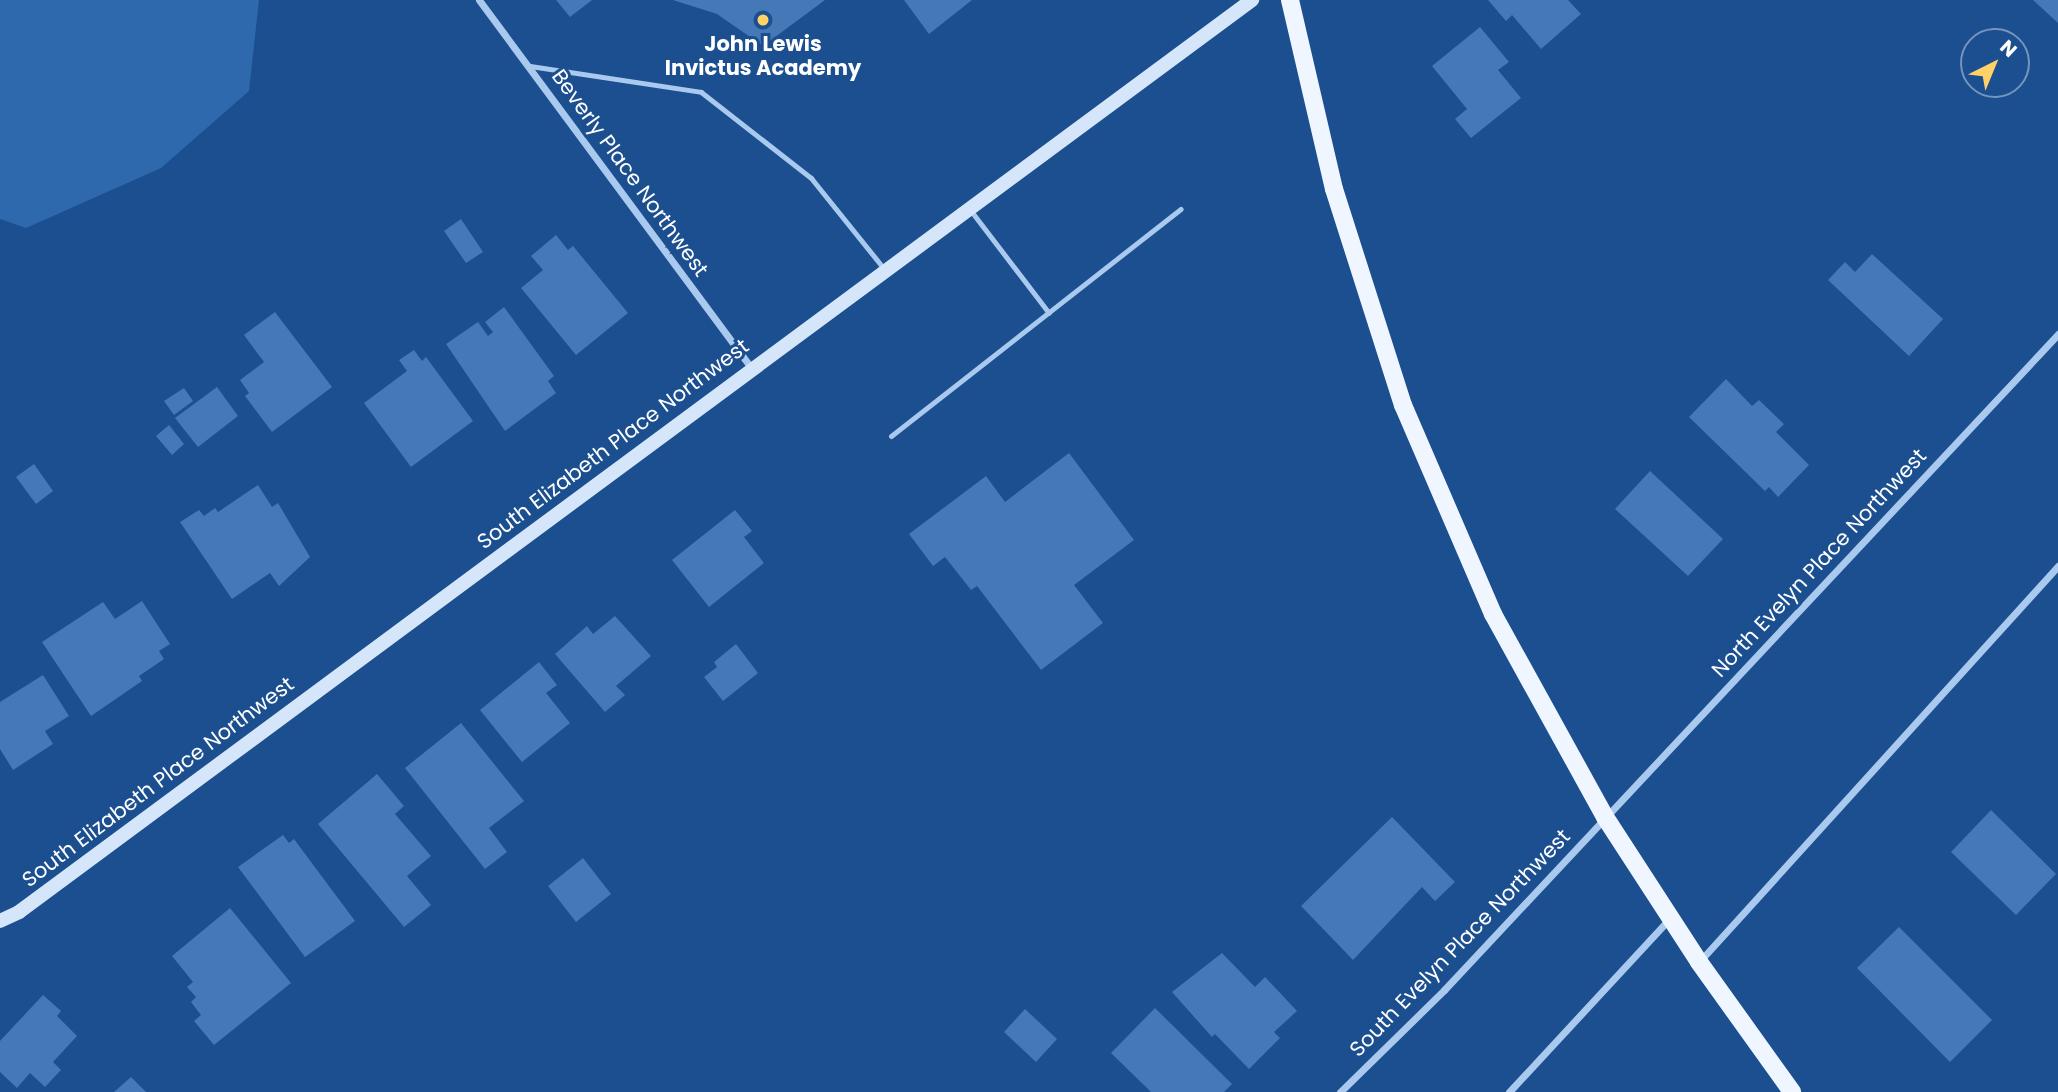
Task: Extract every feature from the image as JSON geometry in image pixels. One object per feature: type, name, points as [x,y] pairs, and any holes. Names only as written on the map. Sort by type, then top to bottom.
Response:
[{"type":"main road","points":[[1290,0],[1334,189],[1403,405],[1493,614],[1605,817],[1699,962],[1793,1092]]},
{"type":"street","name":"Beverly Place Northwest","points":[[479,0],[751,368]]},
{"type":"street","name":"South Elizabeth Place Northwest","points":[[0,921],[19,912],[1252,0]]},
{"type":"street","name":"North Evelyn Place Northwest","points":[[1605,817],[2058,334]]},
{"type":"street","points":[[1699,962],[2058,566]]},
{"type":"street","name":"South Evelyn Place Northwest","points":[[1340,1092],[1444,990],[1605,817]]},
{"type":"street","points":[[1509,1092],[1670,918]]},
{"type":"lane","points":[[530,66],[701,92],[811,178],[885,270]]},
{"type":"lane","points":[[969,208],[1049,313]]},
{"type":"lane","points":[[891,436],[1181,209]]},
{"type":"shaded area","points":[[0,0],[259,0],[249,91],[161,168],[26,228],[0,219]]},
{"type":"building","points":[[556,0],[592,0],[570,17]]},
{"type":"building","name":"John Lewis Invictus Academy","points":[[673,0],[825,0],[763,46],[717,14]]},
{"type":"building","name":"John Lewis Invictus Academy","points":[[904,0],[972,0],[929,34]]},
{"type":"building","points":[[1488,0],[1568,0],[1581,14],[1541,49],[1512,15],[1506,21]]},
{"type":"building","points":[[2033,0],[2058,0],[2058,23]]},
{"type":"building","points":[[1480,27],[1509,62],[1498,70],[1521,98],[1471,138],[1455,119],[1467,109],[1432,66]]},
{"type":"building","points":[[461,219],[483,252],[466,263],[444,231]]},
{"type":"building","points":[[556,235],[568,250],[573,246],[628,313],[576,355],[521,288],[543,270],[531,256]]},
{"type":"building","points":[[1872,254],[1943,319],[1909,356],[1828,280],[1845,262],[1855,272]]},
{"type":"building","points":[[504,307],[554,376],[548,381],[556,393],[505,431],[446,344],[478,322],[488,336],[493,332],[485,322]]},
{"type":"building","points":[[275,312],[332,387],[272,432],[245,396],[249,393],[240,380],[264,362],[244,335]]},
{"type":"building","points":[[414,350],[422,361],[426,357],[473,421],[411,467],[364,403],[407,371],[399,360]]},
{"type":"building","points":[[1726,379],[1752,406],[1759,400],[1784,424],[1776,432],[1809,465],[1778,497],[1769,487],[1765,491],[1689,417]]},
{"type":"building","points":[[217,387],[238,416],[198,447],[175,418]]},
{"type":"building","points":[[184,388],[193,401],[174,415],[164,401]]},
{"type":"building","points":[[169,425],[184,444],[172,455],[156,436]]},
{"type":"building","points":[[1069,453],[1134,540],[1074,585],[1103,623],[1041,670],[977,586],[971,590],[945,557],[933,566],[909,534],[986,476],[1005,502]]},
{"type":"building","points":[[34,464],[53,491],[36,504],[16,477]]},
{"type":"building","points":[[1650,471],[1723,539],[1688,576],[1615,509]]},
{"type":"building","points":[[258,485],[272,507],[278,503],[310,557],[279,586],[270,573],[232,599],[180,522],[199,510],[204,516],[215,508],[218,512]]},
{"type":"building","points":[[735,510],[752,531],[744,537],[764,563],[709,607],[672,560]]},
{"type":"building","points":[[142,601],[170,644],[159,651],[164,659],[139,676],[142,681],[91,716],[42,642],[103,602],[115,619]]},
{"type":"building","points":[[615,616],[651,656],[616,686],[625,695],[605,712],[555,654],[587,626],[593,634]]},
{"type":"building","points":[[736,644],[758,673],[723,701],[704,677],[717,667],[714,662]]},
{"type":"building","points":[[539,662],[557,685],[546,693],[570,723],[522,762],[480,710]]},
{"type":"building","points":[[43,675],[69,716],[45,731],[53,744],[13,770],[0,749],[0,702]]},
{"type":"building","points":[[461,723],[524,801],[489,828],[507,852],[485,869],[405,768]]},
{"type":"building","points":[[377,774],[404,806],[395,814],[431,856],[407,876],[431,905],[404,927],[318,824]]},
{"type":"building","points":[[1991,810],[2056,874],[2016,915],[1951,852]]},
{"type":"building","points":[[1392,817],[1455,882],[1435,901],[1422,887],[1353,960],[1301,906]]},
{"type":"building","points":[[283,835],[289,843],[294,839],[355,921],[305,957],[238,867]]},
{"type":"building","points":[[583,858],[611,894],[576,922],[548,886]]},
{"type":"building","points":[[230,908],[291,983],[214,1045],[194,1021],[201,1015],[191,1002],[196,997],[187,987],[193,982],[172,956]]},
{"type":"building","points":[[1899,927],[1992,1020],[1950,1062],[1857,968]]},
{"type":"building","points":[[1222,953],[1255,987],[1265,977],[1297,1011],[1274,1032],[1280,1038],[1249,1069],[1215,1034],[1212,1037],[1172,992]]},
{"type":"building","points":[[43,995],[61,1011],[57,1016],[77,1036],[53,1062],[61,1070],[45,1087],[30,1073],[17,1088],[0,1072],[0,1041]]},
{"type":"building","points":[[1155,1008],[1232,1084],[1224,1092],[1151,1092],[1111,1053]]},
{"type":"building","points":[[1025,1009],[1057,1039],[1036,1062],[1004,1032]]},
{"type":"building","points":[[131,1077],[146,1092],[114,1092]]},
{"type":"place","name":"John Lewis Invictus Academy","points":[[763,20]]}]
